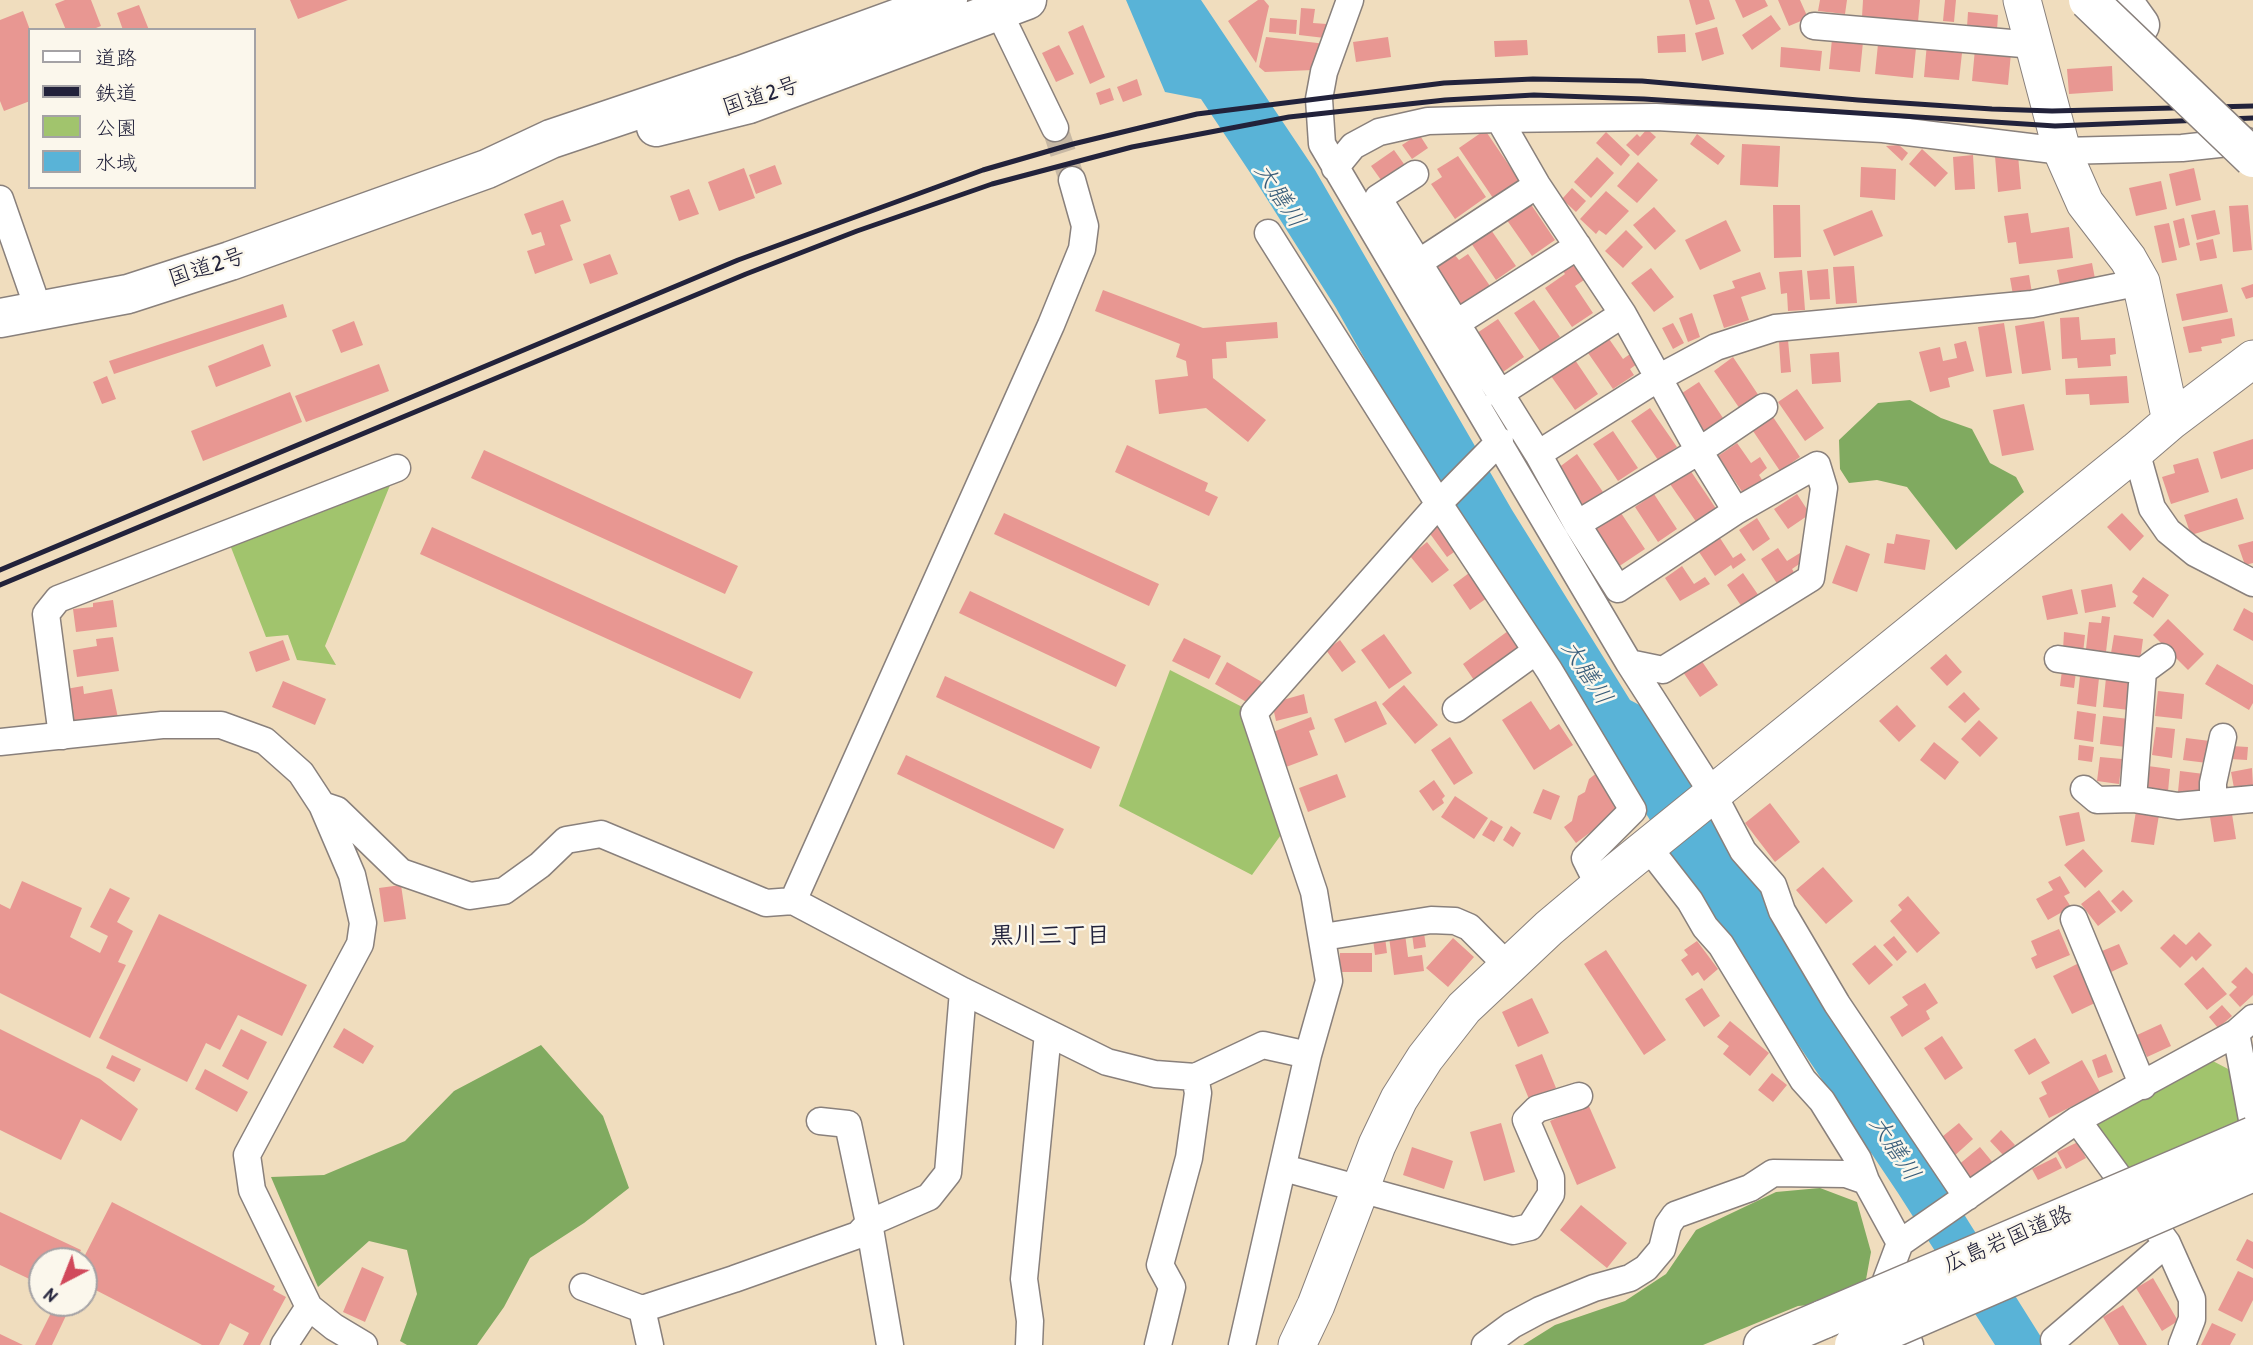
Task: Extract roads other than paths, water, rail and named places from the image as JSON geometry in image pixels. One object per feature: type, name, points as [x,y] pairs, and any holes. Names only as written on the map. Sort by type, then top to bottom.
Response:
[{"type":"highway","name":"国道2号","points":[[13,319],[128,294],[230,261],[487,169],[551,139],[741,75],[948,0]]},
{"type":"highway","points":[[2088,0],[2253,158]]},
{"type":"highway","name":"国道2号","points":[[487,169],[556,156],[750,104],[1006,4]]},
{"type":"highway","points":[[2126,8],[2253,132]]},
{"type":"highway","name":"広島岩国道路","points":[[1763,1345],[2253,1136]]},
{"type":"highway","name":"広島岩国道路","points":[[1854,1345],[2253,1172]]},
{"type":"street","points":[[1350,0],[1324,72],[1320,99],[1322,144],[1494,447],[1537,506],[1743,851],[1773,885],[1782,911],[1836,1004],[1964,1200]]},
{"type":"street","points":[[2022,0],[2062,151],[2085,203],[2128,259],[2141,282],[2171,421]]},
{"type":"street","points":[[1006,4],[1055,128]]},
{"type":"street","points":[[1814,26],[2034,45]]},
{"type":"street","points":[[1335,168],[1353,146],[1379,132],[1428,121],[1656,117],[1883,129],[2062,151],[2182,148],[2253,140]]},
{"type":"street","points":[[1499,119],[1537,186],[1623,314],[1699,451],[1736,511]]},
{"type":"street","points":[[1415,173],[1378,198],[1538,454],[1572,517],[1618,589],[1736,511],[1816,465],[1825,488],[1811,578],[1663,670],[1629,663]]},
{"type":"street","points":[[793,901],[1082,249],[1085,226],[1072,180]]},
{"type":"street","points":[[1418,263],[1537,186]]},
{"type":"street","points":[[0,200],[13,319]]},
{"type":"street","points":[[1268,233],[1442,501],[1633,810],[1585,858],[1599,887]]},
{"type":"street","points":[[1455,324],[1578,246]]},
{"type":"street","points":[[1538,454],[1660,377],[1716,348],[1775,328],[2032,304],[2141,282]]},
{"type":"street","points":[[1499,394],[1623,314]]},
{"type":"street","points":[[1297,1345],[1316,1305],[1377,1145],[1399,1099],[1425,1058],[1464,1008],[1507,965],[1599,887],[2171,421],[2253,359]]},
{"type":"street","points":[[1537,506],[1572,517],[1699,451],[1764,407]]},
{"type":"street","points":[[1242,1345],[1308,1055],[1329,981],[1314,892],[1254,713],[1442,501],[1494,447]]},
{"type":"street","points":[[2136,451],[2152,508],[2168,531],[2195,553],[2253,583]]},
{"type":"street","points":[[62,736],[46,614],[58,598],[397,468]]},
{"type":"street","points":[[1456,709],[1536,651]]},
{"type":"street","points":[[2058,659],[2152,664],[2133,799]]},
{"type":"street","points":[[0,742],[162,725],[221,725],[265,741],[301,773],[322,805],[352,875],[363,923],[360,944],[247,1155],[252,1191],[309,1307],[334,1327],[364,1345]]},
{"type":"street","points":[[2213,802],[2213,783],[2223,737]]},
{"type":"street","points":[[2084,789],[2097,800],[2133,799],[2178,806],[2253,799]]},
{"type":"street","points":[[322,805],[337,810],[401,872],[470,896],[504,891],[540,865],[566,840],[601,834],[766,903],[793,901],[964,992],[1107,1062],[1154,1074],[1195,1077],[1263,1045],[1308,1055]]},
{"type":"street","points":[[1652,844],[1705,928],[1721,945],[1803,1080],[1829,1113],[1858,1159],[1866,1181],[1904,1240]]},
{"type":"street","points":[[1323,937],[1431,919],[1455,921],[1469,927],[1507,965]]},
{"type":"street","points":[[2074,919],[2143,1086]]},
{"type":"street","points":[[583,1287],[642,1309],[858,1234],[869,1223],[929,1197],[948,1173],[964,992]]},
{"type":"street","points":[[1910,1345],[1885,1283],[1904,1240],[2077,1120],[2143,1086],[2245,1026],[2253,1125]]},
{"type":"street","points":[[1029,1345],[1030,1321],[1024,1279],[1048,1033]]},
{"type":"street","points":[[1158,1345],[1172,1287],[1160,1265],[1189,1158],[1198,1093],[1195,1077]]},
{"type":"street","points":[[1284,1168],[1513,1231],[1530,1227],[1551,1194],[1551,1178],[1526,1120],[1537,1109],[1579,1096]]},
{"type":"street","points":[[2077,1120],[2167,1243],[2192,1299],[2192,1319],[2182,1345]]},
{"type":"street","points":[[820,1121],[848,1124],[869,1223],[890,1345]]},
{"type":"street","points":[[1485,1345],[1540,1310],[1594,1288],[1630,1278],[1646,1268],[1662,1249],[1668,1225],[1675,1215],[1750,1188],[1773,1173],[1846,1174],[1866,1181]]},
{"type":"street","points":[[2054,1340],[2167,1243]]},
{"type":"street","points":[[284,1345],[309,1307]]},
{"type":"street","points":[[642,1309],[650,1345]]},
{"type":"water","name":"大膳川","points":[[1126,0],[1201,0],[1315,170],[1512,510],[1630,700],[1647,709],[2046,1345],[1995,1345],[1898,1193],[1671,855],[1531,623],[1399,420],[1336,308],[1255,180],[1201,99],[1165,92]]},
{"type":"tunnel","points":[[1055,128],[1072,180]]},
{"type":"railway","points":[[0,570],[738,260],[983,170],[1073,144],[1197,114],[1444,83],[1533,79],[1642,81],[1992,109],[2052,111],[2253,106]]},
{"type":"railway","points":[[0,585],[746,274],[857,231],[992,184],[1132,147],[1289,117],[1445,100],[1534,95],[1644,99],[2055,126],[2253,118]]},
{"type":"district","name":"黒川三丁目","points":[[1050,937]]}]
